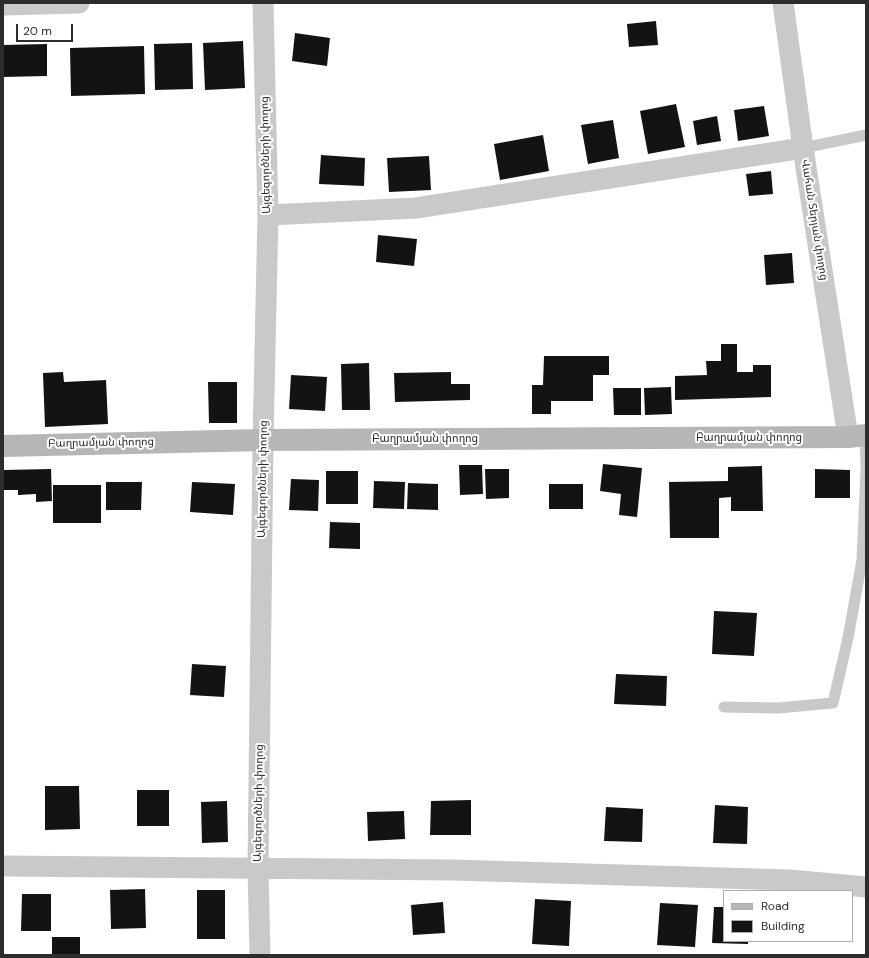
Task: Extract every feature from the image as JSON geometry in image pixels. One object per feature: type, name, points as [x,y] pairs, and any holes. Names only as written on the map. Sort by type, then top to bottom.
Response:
[{"type":"main road","name":"Բաղրամյան փողոց","points":[[3,446],[263,440],[860,436]]},
{"type":"street","points":[[3,5],[80,3]]},
{"type":"street","name":"Այգեգործների փողոց","points":[[260,955],[258,868],[263,440],[268,215],[263,3]]},
{"type":"street","name":"Վահան Տերյան փողոց","points":[[783,3],[803,148],[860,436]]},
{"type":"street","points":[[268,215],[416,208],[803,148]]},
{"type":"street","points":[[3,866],[453,870],[790,880],[866,887]]},
{"type":"lane","points":[[803,148],[866,135]]},
{"type":"lane","points":[[724,707],[778,708],[833,703],[848,638],[862,560],[866,469],[860,436]]},
{"type":"building","points":[[656,21],[658,45],[629,47],[627,24]]},
{"type":"building","points":[[295,33],[330,38],[327,66],[292,61]]},
{"type":"building","points":[[243,41],[245,88],[205,90],[203,43]]},
{"type":"building","points":[[192,43],[193,89],[155,90],[154,44]]},
{"type":"building","points":[[47,44],[47,76],[3,77],[3,45]]},
{"type":"building","points":[[144,46],[145,94],[71,96],[70,48]]},
{"type":"building","points":[[676,104],[685,147],[648,154],[640,111]]},
{"type":"building","points":[[764,106],[769,136],[738,141],[734,110]]},
{"type":"building","points":[[717,116],[721,141],[697,145],[693,121]]},
{"type":"building","points":[[613,120],[619,158],[588,164],[581,125]]},
{"type":"building","points":[[543,135],[549,171],[500,180],[494,144]]},
{"type":"building","points":[[321,155],[365,158],[364,186],[319,184]]},
{"type":"building","points":[[429,156],[431,190],[389,192],[387,158]]},
{"type":"building","points":[[771,171],[773,194],[749,196],[746,174]]},
{"type":"building","points":[[378,235],[417,239],[414,266],[376,262]]},
{"type":"building","points":[[792,253],[794,283],[766,285],[764,255]]},
{"type":"building","points":[[721,344],[737,344],[737,372],[753,372],[753,365],[771,365],[771,397],[675,400],[675,376],[707,375],[706,361],[721,361]]},
{"type":"building","points":[[544,356],[609,356],[609,375],[593,375],[593,401],[551,401],[551,414],[532,414],[532,385],[543,385]]},
{"type":"building","points":[[369,363],[370,410],[342,410],[341,364]]},
{"type":"building","points":[[63,372],[64,382],[106,380],[108,424],[45,427],[43,373]]},
{"type":"building","points":[[451,372],[451,384],[470,384],[470,400],[395,402],[394,373]]},
{"type":"building","points":[[291,375],[327,377],[325,411],[289,409]]},
{"type":"building","points":[[208,382],[237,382],[237,423],[209,423]]},
{"type":"building","points":[[671,387],[672,414],[645,415],[644,388]]},
{"type":"building","points":[[613,388],[641,388],[641,415],[614,415]]},
{"type":"building","points":[[603,464],[642,468],[637,517],[619,515],[621,494],[600,491]]},
{"type":"building","points":[[459,465],[482,465],[483,494],[460,495]]},
{"type":"building","points":[[762,466],[763,511],[731,511],[731,497],[719,498],[719,538],[670,538],[669,482],[728,481],[728,467]]},
{"type":"building","points":[[51,469],[52,501],[36,502],[36,494],[18,495],[18,490],[3,490],[3,470]]},
{"type":"building","points":[[485,469],[509,469],[509,498],[486,499]]},
{"type":"building","points":[[815,469],[850,470],[850,498],[815,498]]},
{"type":"building","points":[[326,471],[358,471],[358,504],[326,504]]},
{"type":"building","points":[[291,479],[319,480],[318,511],[289,510]]},
{"type":"building","points":[[374,481],[405,482],[404,509],[373,508]]},
{"type":"building","points":[[106,482],[142,482],[141,510],[106,510]]},
{"type":"building","points":[[192,482],[235,484],[233,515],[190,512]]},
{"type":"building","points":[[408,483],[438,484],[438,510],[407,509]]},
{"type":"building","points":[[549,484],[583,484],[583,509],[549,509]]},
{"type":"building","points":[[53,485],[101,485],[101,523],[53,523]]},
{"type":"building","points":[[330,522],[360,523],[360,549],[329,548]]},
{"type":"building","points":[[714,611],[757,613],[754,656],[712,654]]},
{"type":"building","points":[[192,664],[226,666],[224,697],[190,695]]},
{"type":"building","points":[[616,674],[667,676],[666,706],[614,704]]},
{"type":"building","points":[[45,786],[79,786],[80,829],[45,830]]},
{"type":"building","points":[[137,790],[169,790],[169,826],[137,826]]},
{"type":"building","points":[[471,800],[471,835],[430,835],[431,801]]},
{"type":"building","points":[[227,801],[228,842],[202,843],[201,802]]},
{"type":"building","points":[[715,805],[748,807],[747,844],[713,843]]},
{"type":"building","points":[[606,807],[643,809],[642,842],[604,841]]},
{"type":"building","points":[[404,811],[405,839],[368,841],[367,812]]},
{"type":"building","points":[[145,889],[146,928],[111,929],[110,890]]},
{"type":"building","points":[[197,890],[225,890],[225,939],[197,939]]},
{"type":"building","points":[[22,894],[51,894],[51,931],[21,931]]},
{"type":"building","points":[[535,899],[571,901],[569,946],[532,944]]},
{"type":"building","points":[[443,902],[445,933],[413,935],[411,905]]},
{"type":"building","points":[[660,903],[698,905],[695,947],[657,945]]},
{"type":"building","points":[[714,907],[723,907],[723,942],[748,942],[748,944],[712,943]]},
{"type":"building","points":[[52,937],[80,937],[80,955],[52,955]]}]
